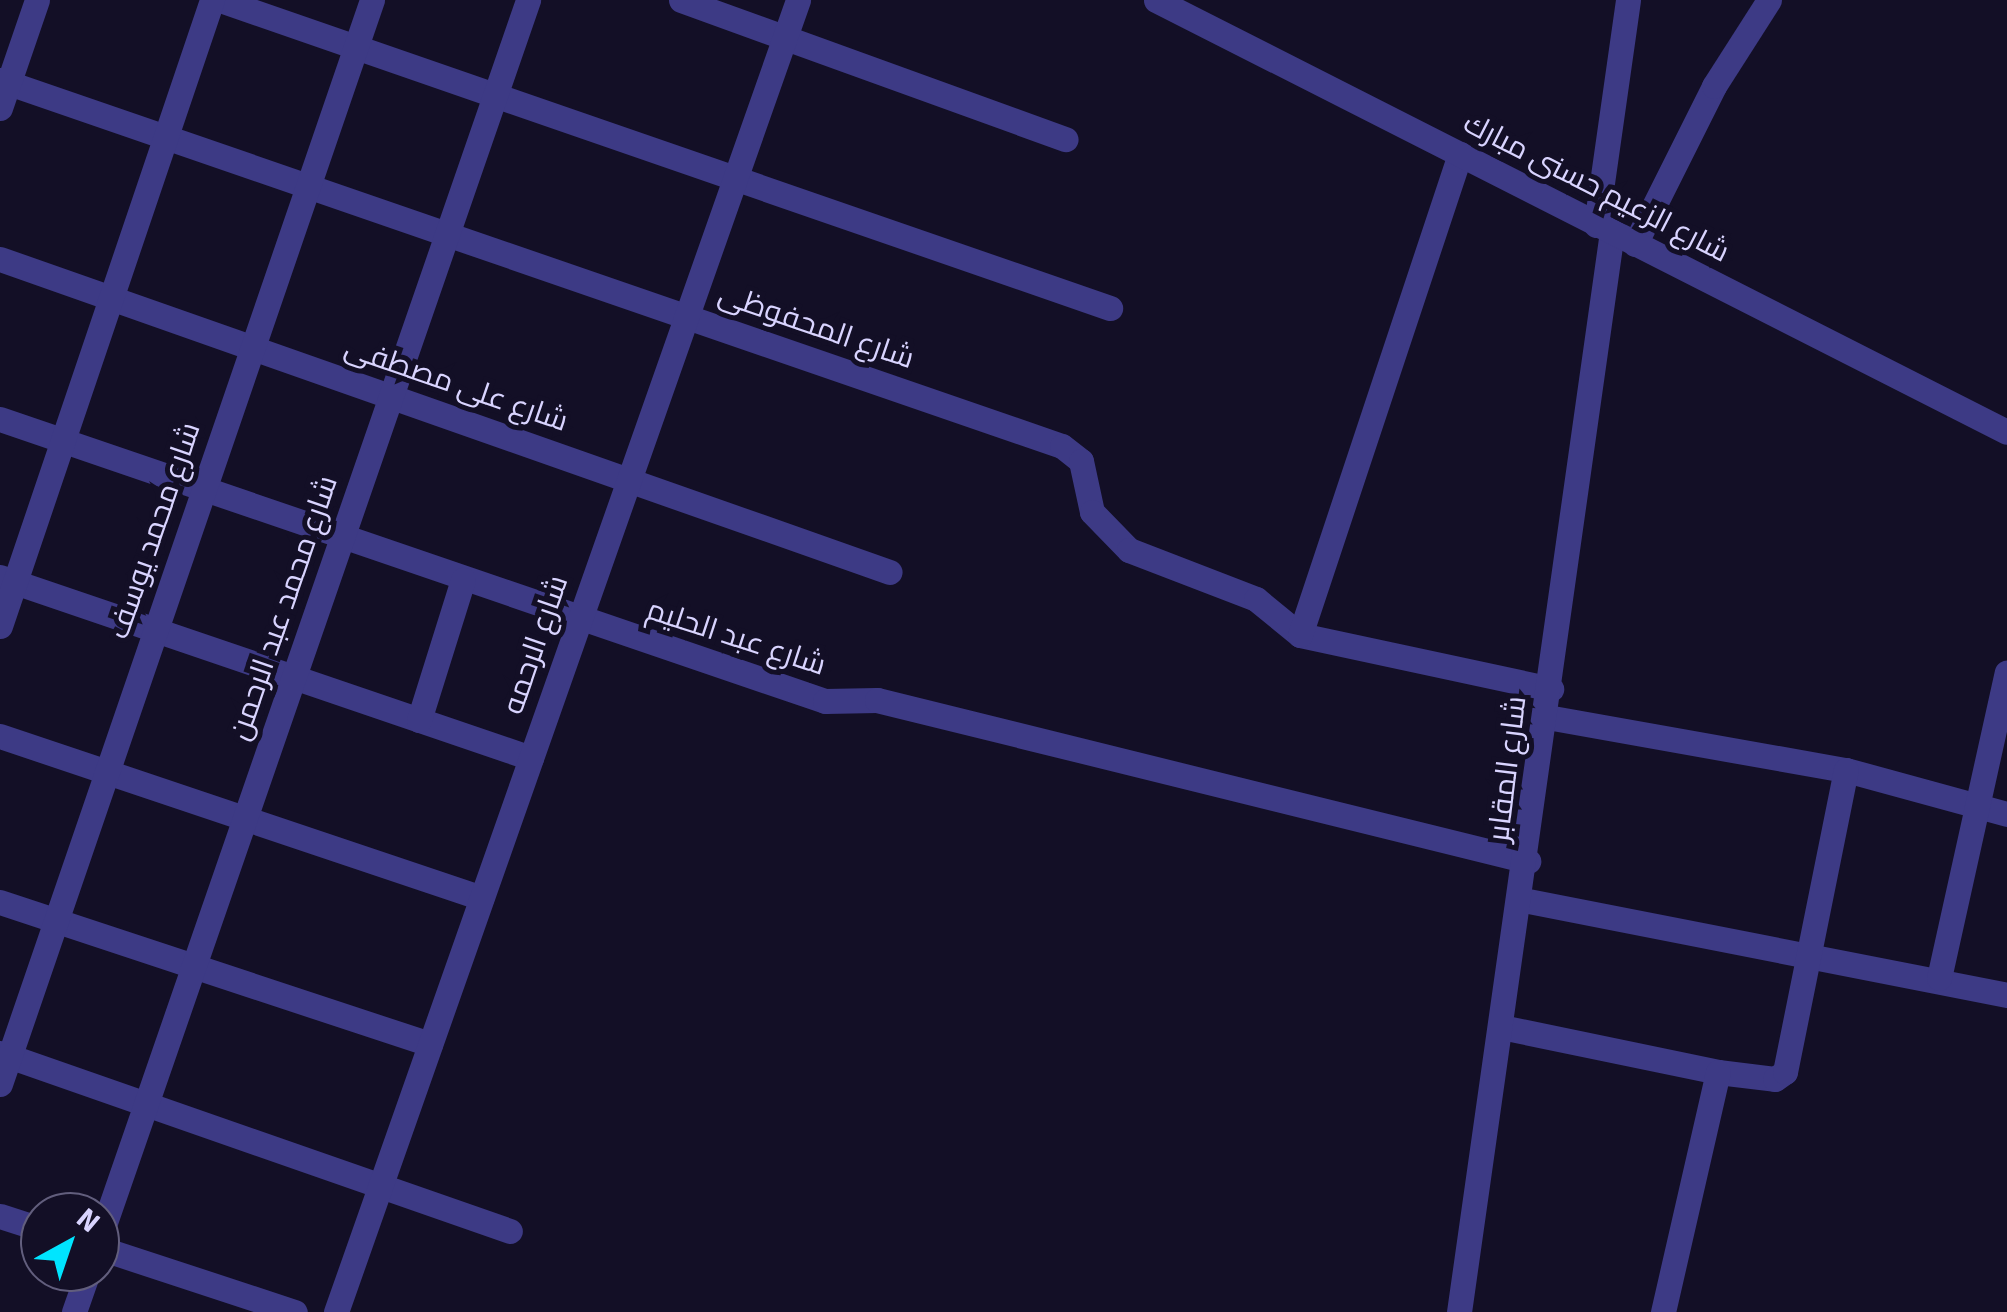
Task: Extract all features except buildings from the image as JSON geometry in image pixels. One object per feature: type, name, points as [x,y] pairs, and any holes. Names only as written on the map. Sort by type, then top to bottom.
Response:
[{"type":"street","points":[[0,108],[4,82],[37,0]]},
{"type":"street","points":[[0,626],[8,579],[63,440],[212,0]]},
{"type":"street","points":[[220,0],[1110,308]]},
{"type":"street","name":"شارع محمد يوسف","points":[[0,1084],[5,1055],[56,921],[372,0]]},
{"type":"street","name":"شارع محمد عبد الرحمن","points":[[116,1192],[528,0]]},
{"type":"street","points":[[681,0],[1066,138]]},
{"type":"street","name":"شارع الرحمه","points":[[336,1312],[798,0]]},
{"type":"street","name":"شارع الزعيم حسنى مبارك","points":[[1156,0],[2007,432]]},
{"type":"street","name":"شارع المقابر","points":[[1460,1312],[1506,1028],[1614,234],[1628,0]]},
{"type":"street","points":[[1614,234],[1770,0]]},
{"type":"street","name":"شارع المحفوظى","points":[[4,82],[1069,449],[1084,470],[1092,512],[1129,550],[1256,599],[1300,635],[1551,688]]},
{"type":"street","points":[[1300,635],[1460,154]]},
{"type":"street","name":"شارع على مصطفى","points":[[0,259],[890,572]]},
{"type":"street","name":"شارع عبد الحليم","points":[[0,419],[580,621],[826,701],[868,698],[1528,861]]},
{"type":"street","points":[[8,579],[531,758]]},
{"type":"street","points":[[419,720],[463,580]]},
{"type":"street","points":[[1940,978],[1973,804],[2007,672]]},
{"type":"street","points":[[1547,716],[1846,770],[2007,814]]},
{"type":"street","points":[[0,736],[482,898]]},
{"type":"street","points":[[1506,1028],[1718,1072],[1775,1079],[1785,1072],[1846,770]]},
{"type":"street","points":[[1523,900],[1812,950],[2007,995]]},
{"type":"street","points":[[0,902],[430,1044]]},
{"type":"street","points":[[5,1055],[510,1231]]},
{"type":"street","points":[[1663,1312],[1718,1072]]},
{"type":"street","points":[[120,1255],[295,1312]]}]
